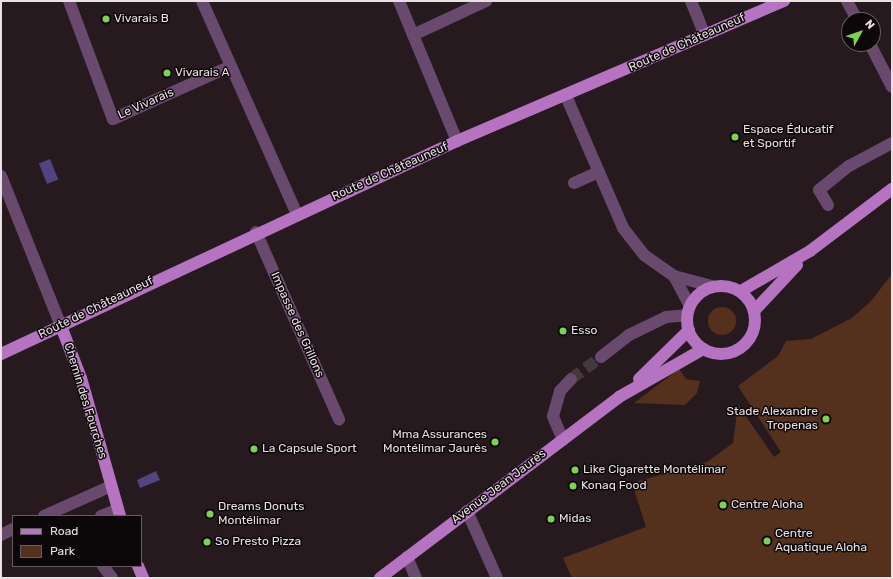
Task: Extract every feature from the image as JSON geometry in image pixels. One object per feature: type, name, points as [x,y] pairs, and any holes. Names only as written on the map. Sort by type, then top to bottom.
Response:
[{"type":"main road","name":"Route de Châteauneuf","points":[[1,354],[256,232],[457,141],[566,96],[784,1]]},
{"type":"main road","points":[[741,291],[810,251],[892,189]]},
{"type":"main road","points":[[754,311],[810,251]]},
{"type":"main road","points":[[722,285],[741,291],[754,311],[755,329],[743,346],[723,354],[703,349],[689,330],[688,310],[702,291],[711,286],[722,285]]},
{"type":"main road","name":"Chemin des Fourches","points":[[61,326],[80,378],[119,513]]},
{"type":"main road","name":"Avenue Jean Jaurès","points":[[380,578],[619,397],[689,330]]},
{"type":"main road","name":"Avenue Jean Jaurès","points":[[619,397],[703,349]]},
{"type":"main road","points":[[138,567],[143,578]]},
{"type":"street","name":"Le Vivarais","points":[[69,1],[113,119],[231,66]]},
{"type":"street","points":[[202,1],[297,214]]},
{"type":"street","points":[[399,1],[457,141]]},
{"type":"street","points":[[413,35],[486,1]]},
{"type":"street","points":[[691,1],[705,35]]},
{"type":"street","points":[[847,1],[853,12]]},
{"type":"street","points":[[874,52],[892,87]]},
{"type":"street","points":[[566,96],[623,228],[644,255],[674,276],[711,286]]},
{"type":"street","points":[[828,205],[819,190],[849,166],[892,143]]},
{"type":"street","points":[[574,183],[599,172]]},
{"type":"street","name":"Chemin des Fourches","points":[[1,176],[61,326]]},
{"type":"street","name":"Impasse des Grillons","points":[[256,232],[339,419]]},
{"type":"street","points":[[601,357],[629,335],[660,320],[688,310],[674,276]]},
{"type":"street","points":[[563,440],[553,416],[560,391],[571,379]]},
{"type":"street","points":[[46,515],[111,486]]},
{"type":"street","points":[[467,511],[497,578]]},
{"type":"street","points":[[107,515],[119,513]]},
{"type":"street","points":[[1,535],[12,530]]},
{"type":"street","points":[[407,557],[416,578]]},
{"type":"street","points":[[104,567],[112,578]]},
{"type":"green space","points":[[892,274],[892,578],[572,578],[563,558],[646,527],[632,483],[707,462],[733,443],[738,405],[774,457],[781,452],[738,386],[778,356],[786,341],[811,339],[852,318],[871,301]]},
{"type":"green space","points":[[722,307],[732,311],[736,321],[732,331],[722,335],[712,331],[708,321],[712,311]]},
{"type":"green space","points":[[679,369],[686,379],[700,381],[697,393],[685,405],[634,403]]},
{"type":"shaded area","points":[[50,159],[58,179],[47,184],[39,163]]},
{"type":"shaded area","points":[[156,471],[160,480],[140,488],[137,480]]},
{"type":"tunnel","points":[[571,379],[601,357]]},
{"type":"place","name":"Vivarais B","points":[[106,19]]},
{"type":"place","name":"Vivarais A","points":[[167,73]]},
{"type":"place","name":"Espace Éducatif et Sportif","points":[[735,137]]},
{"type":"place","name":"Esso","points":[[563,331]]},
{"type":"place","name":"Stade Alexandre Tropenas","points":[[826,419]]},
{"type":"place","name":"Mma Assurances Montélimar Jaurès","points":[[495,442]]},
{"type":"place","name":"La Capsule Sport","points":[[254,449]]},
{"type":"place","name":"Like Cigarette Montélimar","points":[[575,470]]},
{"type":"place","name":"Konaq Food","points":[[573,486]]},
{"type":"place","name":"Centre Aloha","points":[[723,505]]},
{"type":"place","name":"Dreams Donuts Montélimar","points":[[210,514]]},
{"type":"place","name":"Midas","points":[[551,519]]},
{"type":"place","name":"Centre Aquatique Aloha","points":[[767,541]]},
{"type":"place","name":"So Presto Pizza","points":[[207,542]]}]
